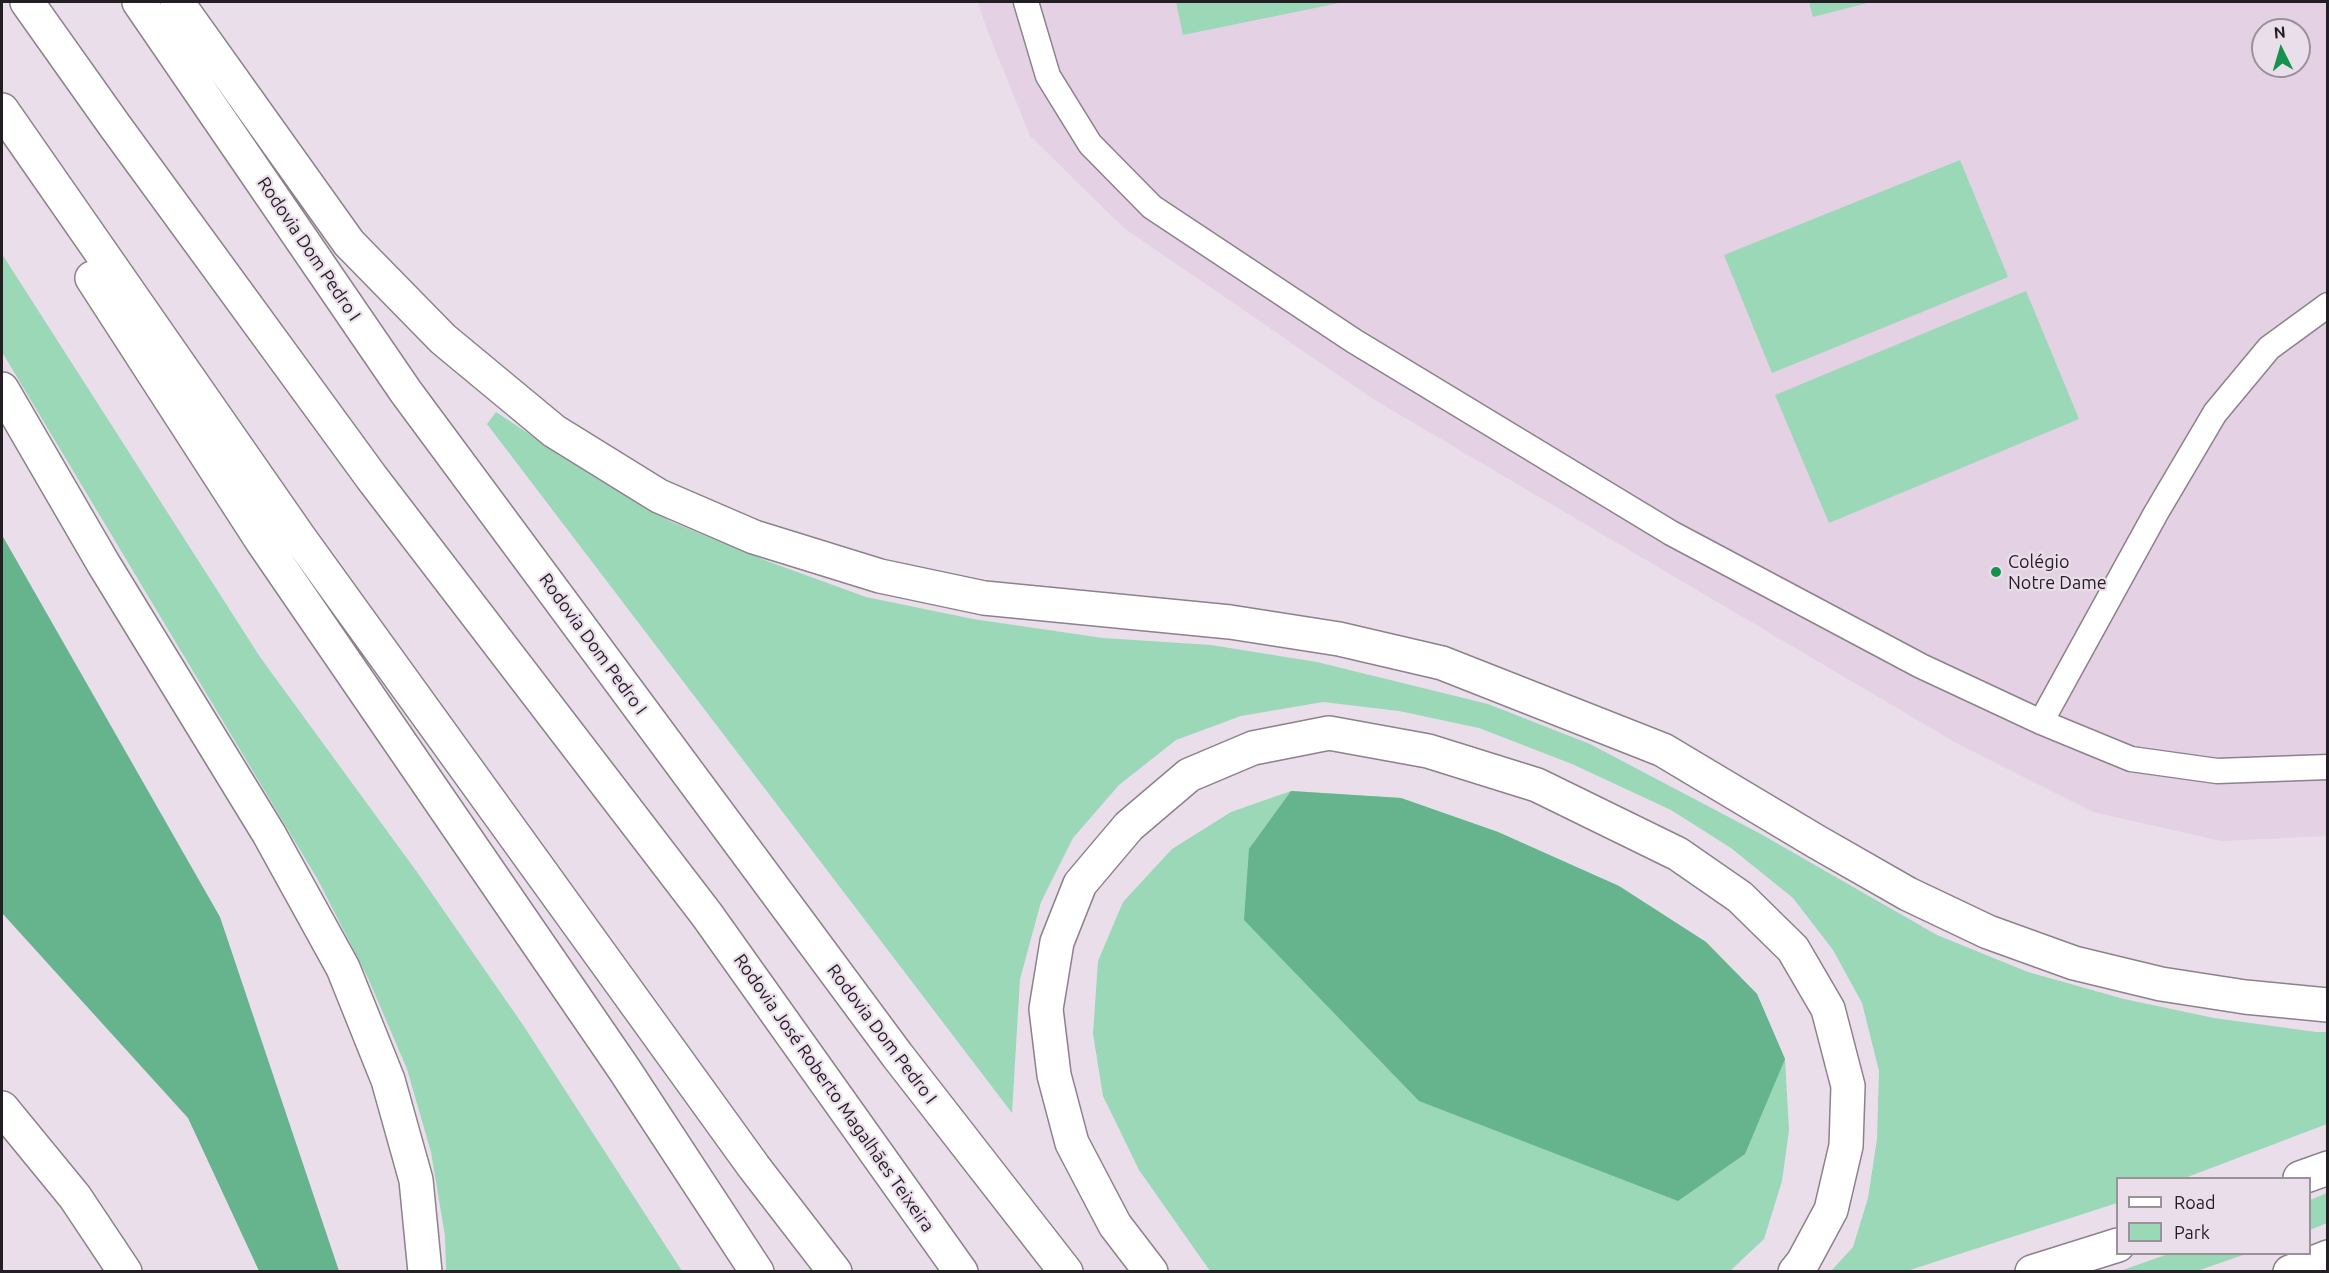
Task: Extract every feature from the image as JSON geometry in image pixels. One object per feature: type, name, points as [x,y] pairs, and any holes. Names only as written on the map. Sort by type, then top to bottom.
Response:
[{"type":"main road","name":"Rodovia José Roberto Magalhães Teixeira","points":[[27,2],[372,478],[708,915],[961,1272]]},
{"type":"main road","name":"Rodovia Dom Pedro I","points":[[139,2],[406,392],[897,1055],[1066,1272]]},
{"type":"main road","points":[[177,2],[349,243],[443,339],[554,431],[658,496],[754,537],[880,576],[972,596],[1241,624],[1339,639],[1442,663],[1663,750],[1816,842],[1898,888],[1988,932],[2074,963],[2161,984],[2245,997],[2328,1005]]},
{"type":"main road","points":[[2,110],[299,537],[747,1157],[835,1272]]},
{"type":"main road","points":[[2,137],[262,540],[624,1069],[757,1272]]},
{"type":"main road","points":[[2,389],[103,564],[269,834],[343,968],[388,1080],[416,1180],[425,1272]]},
{"type":"main road","points":[[1151,1272],[1115,1225],[1072,1143],[1054,1075],[1046,1009],[1057,942],[1080,884],[1129,826],[1189,775],[1253,748],[1329,733],[1428,751],[1537,785],[1678,854],[1740,897],[1793,949],[1828,1009],[1848,1086],[1846,1146],[1831,1210],[1803,1262],[1795,1272]]},
{"type":"main road","points":[[2,1108],[75,1197],[124,1272]]},
{"type":"main road","points":[[2305,1177],[2328,1168]]},
{"type":"main road","points":[[2032,1272],[2116,1246]]},
{"type":"main road","points":[[2290,1272],[2328,1257]]},
{"type":"lane","points":[[1026,2],[1048,76],[1090,144],[1152,207],[1354,341],[1671,533],[1921,666],[2041,722],[2131,759],[2217,771],[2328,767]]},
{"type":"lane","points":[[2041,722],[2215,413],[2269,348],[2328,305]]},
{"type":"shaded area","name":"Colégio Notre Dame","points":[[978,2],[2327,2],[2327,836],[2221,841],[2093,812],[1958,744],[1373,399],[1124,228],[1030,136]]},
{"type":"green space","points":[[1176,2],[1344,2],[1183,35]]},
{"type":"green space","points":[[1809,2],[1871,2],[1813,17]]},
{"type":"green space","points":[[1960,160],[2008,277],[1772,373],[1724,255]]},
{"type":"green space","points":[[2,254],[260,657],[417,872],[523,1025],[682,1271],[446,1271],[445,1236],[431,1152],[407,1069],[368,978],[318,880],[2,352]]},
{"type":"green space","points":[[2026,291],[2079,419],[1829,523],[1775,395]]},
{"type":"green space","points":[[496,412],[591,475],[672,522],[767,561],[866,597],[973,619],[1103,638],[1211,645],[1317,662],[1488,704],[1590,744],[1759,833],[1937,935],[2028,972],[2124,999],[2214,1018],[2327,1032],[2327,1124],[2188,1177],[2116,1177],[2116,1203],[1907,1271],[1831,1271],[1853,1247],[1868,1198],[1877,1139],[1879,1071],[1862,1003],[1833,950],[1793,898],[1731,848],[1671,810],[1572,764],[1479,728],[1399,711],[1323,702],[1241,716],[1176,740],[1119,785],[1073,838],[1041,902],[1020,979],[1012,1113],[487,424]]},
{"type":"green space","points":[[2,535],[220,917],[339,1271],[259,1271],[188,1118],[2,913]]},
{"type":"green space","points":[[1291,791],[1401,798],[1498,832],[1619,886],[1706,942],[1757,994],[1785,1059],[1789,1130],[1782,1181],[1764,1239],[1730,1271],[1210,1271],[1139,1170],[1103,1096],[1093,1034],[1098,961],[1123,902],[1172,849],[1231,812]]},
{"type":"green space","points":[[1291,791],[1401,798],[1498,832],[1619,886],[1706,942],[1757,994],[1785,1059],[1745,1154],[1678,1201],[1419,1101],[1244,920],[1249,849]]},
{"type":"green space","points":[[2327,1193],[2327,1223],[2311,1230],[2311,1200]]},
{"type":"green space","points":[[2165,1255],[2243,1255],[2197,1271],[2120,1271]]},
{"type":"place","name":"Colégio Notre Dame","points":[[1996,572]]}]
